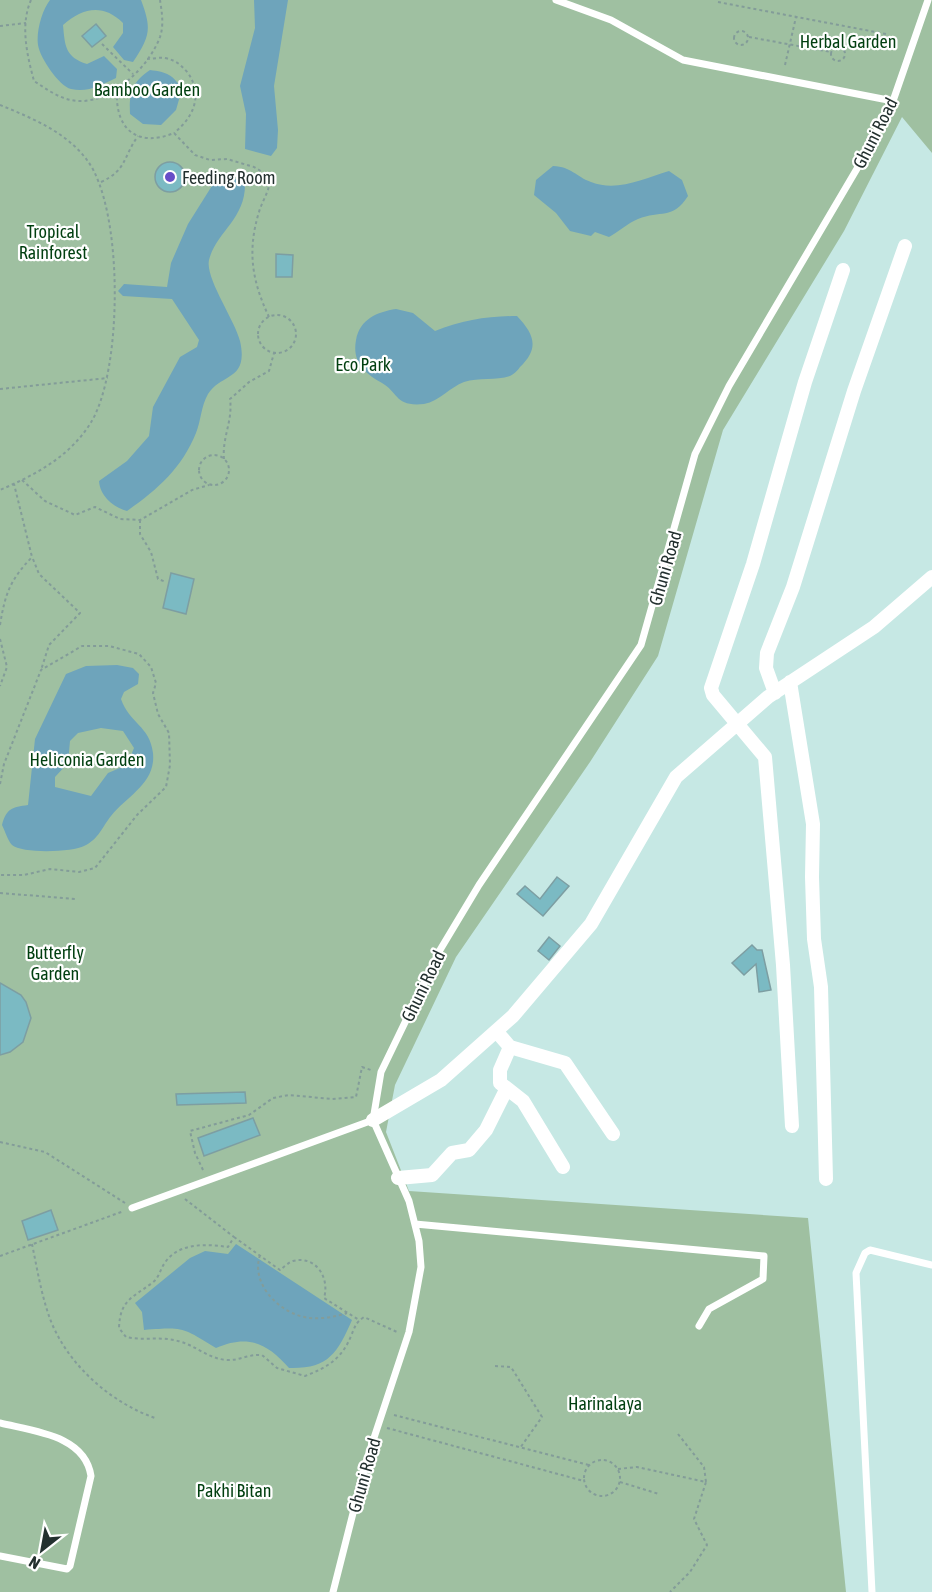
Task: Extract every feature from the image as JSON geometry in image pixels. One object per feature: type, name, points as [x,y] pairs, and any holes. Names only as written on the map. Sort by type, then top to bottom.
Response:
[{"type":"street","points":[[771,695],[766,668],[767,653],[793,587],[854,391],[905,246]]},
{"type":"street","points":[[792,1126],[783,964],[765,757],[713,695],[711,688],[753,564],[804,382],[843,270]]},
{"type":"street","points":[[373,1120],[441,1080],[513,1016],[591,924],[671,783],[737,721],[771,695],[874,627],[932,577]]},
{"type":"street","points":[[790,682],[813,824],[814,939],[821,987],[826,1179]]},
{"type":"street","points":[[496,1031],[510,1047],[565,1063],[613,1134]]},
{"type":"street","points":[[510,1047],[499,1076],[500,1083],[506,1090],[523,1101],[563,1167]]},
{"type":"street","points":[[398,1178],[432,1175],[452,1153],[468,1150],[486,1130],[506,1090]]},
{"type":"lane","points":[[556,0],[589,10],[611,20],[683,60],[893,101]]},
{"type":"lane","name":"Ghuni Road","points":[[333,1592],[366,1462],[408,1336],[421,1267],[415,1224],[373,1120],[381,1073],[440,950],[479,885],[641,645],[695,454],[729,386],[858,167],[893,101],[928,0]]},
{"type":"lane","points":[[132,1208],[373,1120]]},
{"type":"lane","points":[[415,1224],[764,1256],[763,1279],[709,1309],[699,1326]]},
{"type":"lane","points":[[872,1592],[856,1273],[865,1253],[870,1250],[932,1265]]},
{"type":"lane","points":[[0,1424],[57,1437],[70,1444],[82,1454],[89,1465],[91,1476],[70,1566],[67,1569],[0,1556]]},
{"type":"path","points":[[32,0],[26,12],[26,23],[28,60],[34,81],[58,97],[78,102],[98,100],[117,90],[146,59],[160,38],[163,19],[160,0]]},
{"type":"path","points":[[736,5],[737,0]]},
{"type":"path","points":[[718,2],[886,34]]},
{"type":"path","points":[[784,65],[796,17]]},
{"type":"path","points":[[0,27],[26,23]]},
{"type":"path","points":[[749,37],[742,45],[734,38],[741,31],[749,37],[831,52]]},
{"type":"path","points":[[102,44],[133,74]]},
{"type":"path","points":[[841,47],[845,57],[835,60],[831,52],[834,48],[841,47]]},
{"type":"path","points":[[117,90],[116,106],[122,124],[138,136],[148,140],[174,133],[182,127],[194,107],[197,97],[195,84],[181,64],[165,58],[146,59]]},
{"type":"path","points":[[0,105],[34,118],[72,144],[86,158],[101,182],[114,235],[112,353],[108,378],[98,410],[89,426],[53,464],[0,490]]},
{"type":"path","points":[[174,133],[195,155],[210,160],[227,159],[254,167],[269,176],[270,188],[260,206],[252,246],[255,288],[269,317]]},
{"type":"path","points":[[101,182],[116,174],[125,163],[129,148],[138,136]]},
{"type":"path","points":[[269,317],[286,317],[297,332],[291,348],[274,353],[263,348],[258,337],[260,325],[269,317]]},
{"type":"path","points":[[22,480],[45,501],[75,515],[95,507],[120,519],[140,520],[192,490],[209,485],[220,485],[228,478],[230,468],[224,459],[222,441],[232,416],[230,399],[249,382],[269,372],[274,353]]},
{"type":"path","points":[[0,389],[108,378]]},
{"type":"path","points":[[209,485],[199,473],[201,463],[209,456],[224,459]]},
{"type":"path","points":[[0,784],[4,764],[50,645],[80,613],[39,574],[32,557],[14,484]]},
{"type":"path","points":[[140,520],[140,534],[151,552],[158,579],[166,582]]},
{"type":"path","points":[[0,625],[5,594],[32,557]]},
{"type":"path","points":[[0,639],[7,667],[0,686]]},
{"type":"path","points":[[0,874],[24,875],[50,869],[79,872],[95,868],[137,815],[166,786],[170,765],[169,733],[158,714],[153,693],[156,683],[151,667],[139,654],[109,646],[82,646],[41,670]]},
{"type":"path","points":[[0,893],[76,899]]},
{"type":"path","points":[[209,1180],[195,1153],[190,1131],[249,1115],[273,1098],[289,1095],[332,1099],[356,1097],[362,1067],[381,1073]]},
{"type":"path","points":[[0,1142],[27,1146],[58,1158],[132,1208]]},
{"type":"path","points":[[176,1192],[280,1270],[292,1261],[311,1262],[320,1270],[325,1280],[324,1298],[359,1320]]},
{"type":"path","points":[[0,1256],[132,1208]]},
{"type":"path","points":[[234,1237],[228,1247],[191,1245],[171,1256],[154,1282],[130,1298],[121,1309],[119,1328],[126,1337],[174,1340],[223,1360],[237,1361],[251,1354],[262,1355],[277,1368],[294,1375],[305,1376],[335,1361],[341,1355],[359,1320],[364,1317],[408,1336]]},
{"type":"path","points":[[32,1244],[49,1317],[71,1357],[89,1377],[115,1397],[155,1418]]},
{"type":"path","points":[[260,1255],[257,1263],[261,1281],[268,1295],[285,1309],[309,1318],[336,1317],[347,1313]]},
{"type":"path","points":[[495,1366],[511,1367],[542,1417],[520,1448]]},
{"type":"path","points":[[383,1412],[589,1466]]},
{"type":"path","points":[[379,1426],[584,1481]]},
{"type":"path","points":[[670,1592],[690,1572],[707,1545],[694,1519],[706,1482],[704,1467],[678,1434]]},
{"type":"path","points":[[600,1460],[613,1464],[618,1469],[620,1482],[613,1493],[600,1497],[588,1490],[584,1481],[585,1471],[600,1460]]},
{"type":"path","points":[[618,1469],[637,1467],[706,1482]]},
{"type":"path","points":[[620,1482],[659,1494]]},
{"type":"green space","name":"Eco Park","points":[[0,0],[932,0],[932,153],[902,117],[844,231],[723,430],[658,656],[590,762],[456,957],[395,1085],[386,1132],[409,1191],[808,1218],[846,1592],[0,1592]]},
{"type":"water","points":[[50,0],[141,0],[147,18],[146,39],[133,62],[124,60],[113,47],[123,33],[123,23],[108,12],[100,10],[85,12],[70,19],[63,25],[64,39],[70,54],[87,64],[104,56],[117,69],[116,78],[100,86],[77,90],[66,87],[51,71],[38,45],[40,21]]},
{"type":"water","points":[[254,0],[288,0],[274,86],[278,130],[277,148],[271,156],[245,149],[246,114],[240,86],[255,28]]},
{"type":"water","points":[[150,70],[169,75],[182,89],[176,110],[161,125],[143,124],[130,114],[130,100],[135,84]]},
{"type":"water","points":[[553,166],[569,170],[591,182],[610,186],[630,183],[669,171],[682,180],[688,196],[677,208],[666,213],[638,219],[609,237],[595,232],[591,236],[570,231],[556,213],[534,195],[536,180]]},
{"type":"water","points":[[229,176],[245,183],[244,195],[236,216],[213,250],[209,268],[237,332],[242,354],[241,363],[232,375],[213,387],[208,394],[196,433],[176,468],[148,495],[127,511],[108,500],[99,481],[127,461],[149,436],[153,407],[180,357],[197,347],[199,340],[172,299],[123,296],[118,291],[124,284],[167,287],[171,263],[188,224],[215,181]]},
{"type":"water","points":[[396,309],[413,313],[435,331],[476,319],[517,316],[531,335],[530,354],[510,376],[464,382],[424,404],[402,401],[365,371],[358,361],[355,348],[358,333],[365,322],[382,312]]},
{"type":"water","points":[[117,665],[133,668],[139,674],[138,684],[124,692],[121,699],[129,714],[144,730],[151,744],[153,763],[150,773],[140,788],[111,816],[97,836],[84,846],[59,851],[18,848],[12,845],[2,825],[10,810],[28,805],[35,739],[66,674],[86,666]],"holes":[[[101,728],[123,731],[134,748],[127,765],[108,773],[91,796],[55,787],[55,777],[68,763],[70,741],[78,733]]]},
{"type":"water","points":[[236,1244],[352,1320],[330,1357],[313,1366],[289,1368],[273,1352],[256,1343],[238,1342],[216,1348],[182,1330],[144,1330],[142,1312],[135,1303],[190,1258],[205,1251],[228,1254]]},
{"type":"building","points":[[96,24],[106,36],[92,47],[82,36]]},
{"type":"building","name":"Feeding Room","points":[[170,162],[180,167],[185,177],[180,187],[170,192],[160,187],[155,177],[160,167]]},
{"type":"building","points":[[276,254],[293,255],[292,277],[276,277]]},
{"type":"building","points":[[171,573],[194,579],[186,614],[163,608]]},
{"type":"building","points":[[557,877],[569,886],[543,916],[517,894],[525,886],[540,899]]},
{"type":"building","points":[[549,937],[560,946],[549,960],[538,951]]},
{"type":"building","points":[[752,945],[757,950],[762,950],[771,990],[759,992],[756,964],[744,975],[732,963]]},
{"type":"building","points":[[0,983],[21,995],[31,1018],[23,1042],[10,1052],[0,1055]]},
{"type":"building","points":[[245,1092],[246,1103],[177,1105],[176,1094]]},
{"type":"building","points":[[253,1118],[260,1135],[204,1156],[198,1138]]},
{"type":"building","points":[[51,1210],[58,1230],[28,1240],[22,1221]]},
{"type":"place","name":"Feeding Room","points":[[170,177]]},
{"type":"park label","name":"Herbal Garden","points":[[848,41]]},
{"type":"park label","name":"Bamboo Garden","points":[[147,89]]},
{"type":"park label","name":"Tropical Rainforest","points":[[53,241]]},
{"type":"park label","name":"Heliconia Garden","points":[[87,759]]},
{"type":"park label","name":"Butterfly Garden","points":[[55,962]]},
{"type":"park label","name":"Harinalaya","points":[[605,1403]]},
{"type":"park label","name":"Pakhi Bitan","points":[[234,1490]]}]
